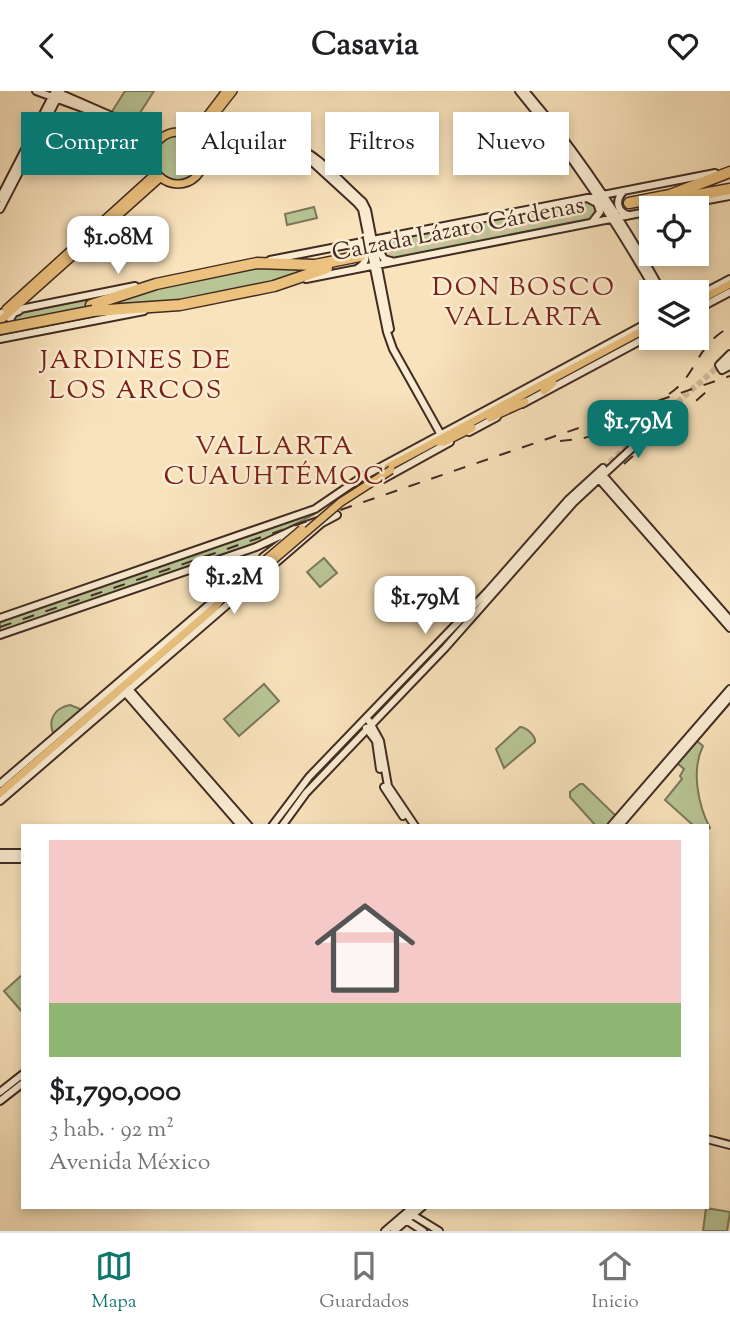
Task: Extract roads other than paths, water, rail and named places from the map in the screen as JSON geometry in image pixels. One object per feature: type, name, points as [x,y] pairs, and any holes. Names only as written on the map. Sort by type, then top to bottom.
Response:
[{"type":"highway","points":[[715,173],[730,171]]},
{"type":"highway","name":"Calzada Lázaro Cárdenas","points":[[629,208],[730,171]]},
{"type":"highway","points":[[709,199],[730,192]]},
{"type":"highway","name":"Calzada Lázaro Cárdenas","points":[[629,208],[730,192]]},
{"type":"highway","name":"Calzada Lázaro Cárdenas","points":[[0,317],[92,308],[180,305],[274,286],[360,258],[315,265],[257,263],[176,279],[92,308],[0,329]]},
{"type":"main road","points":[[211,112],[226,91]]},
{"type":"main road","points":[[215,112],[233,91]]},
{"type":"main road","points":[[158,176],[176,184],[191,180],[196,175]]},
{"type":"main road","points":[[0,317],[12,311],[158,176]]},
{"type":"main road","points":[[0,317],[158,176]]},
{"type":"main road","points":[[709,296],[729,284]]},
{"type":"main road","points":[[0,793],[226,597],[341,502],[440,437],[639,334]]},
{"type":"main road","points":[[440,437],[553,383],[639,335]]},
{"type":"main road","points":[[544,391],[553,383]]},
{"type":"main road","points":[[490,418],[525,402]]},
{"type":"main road","points":[[440,437],[456,425]]},
{"type":"main road","points":[[440,437],[444,442],[472,428]]},
{"type":"main road","points":[[78,726],[91,723]]},
{"type":"street","points":[[36,91],[57,93],[102,112]]},
{"type":"street","points":[[519,91],[602,196]]},
{"type":"street","points":[[525,91],[551,121],[655,280]]},
{"type":"street","points":[[0,198],[57,93]]},
{"type":"street","points":[[0,209],[57,93]]},
{"type":"street","points":[[0,618],[314,509],[344,489],[440,437],[387,332],[370,241],[360,206],[311,161]]},
{"type":"street","name":"Calzada Lázaro Cárdenas","points":[[257,263],[715,173]]},
{"type":"street","points":[[625,191],[618,198],[618,204],[620,211],[629,208]]},
{"type":"street","points":[[588,199],[597,203],[600,212],[591,223]]},
{"type":"street","name":"Calzada Lázaro Cárdenas","points":[[274,286],[616,218],[629,208],[639,209]]},
{"type":"street","points":[[616,218],[650,280]]},
{"type":"street","points":[[395,261],[381,256],[380,245],[386,239],[404,234]]},
{"type":"street","points":[[349,245],[362,249],[366,256],[364,263],[356,269]]},
{"type":"street","name":"Calzada Lázaro Cárdenas","points":[[12,311],[176,279]]},
{"type":"street","name":"Calzada Lázaro Cárdenas","points":[[0,339],[180,305]]},
{"type":"street","points":[[34,306],[14,313],[10,323],[18,331],[37,332]]},
{"type":"street","points":[[456,425],[639,334]]},
{"type":"street","points":[[344,489],[344,497],[350,498],[525,402],[639,335]]},
{"type":"street","points":[[283,824],[306,793],[367,724],[384,699],[459,621],[536,534],[600,472],[660,422]]},
{"type":"street","points":[[273,824],[301,787],[445,648],[574,502],[600,472],[603,465],[606,468],[584,488],[574,502]]},
{"type":"street","points":[[600,472],[608,486],[654,542],[730,628]]},
{"type":"street","points":[[608,486],[730,620]]},
{"type":"street","points":[[0,635],[267,543],[302,526],[339,515],[324,522],[0,784]]},
{"type":"street","points":[[0,801],[91,723],[123,687],[286,538],[299,533],[308,535]]},
{"type":"street","points":[[222,542],[231,543],[234,550],[224,558]]},
{"type":"street","points":[[445,648],[443,643],[459,621]]},
{"type":"street","points":[[424,669],[425,664],[439,649],[437,644]]},
{"type":"street","points":[[123,687],[239,824]]},
{"type":"street","points":[[123,687],[247,824]]},
{"type":"street","points":[[613,824],[730,689]]},
{"type":"street","points":[[621,824],[730,697]]},
{"type":"street","points":[[367,724],[377,744],[384,788],[411,824]]},
{"type":"street","points":[[0,853],[21,853]]},
{"type":"street","points":[[0,859],[21,859]]},
{"type":"street","points":[[0,1092],[21,1076]]},
{"type":"street","points":[[0,1101],[21,1085]]},
{"type":"street","points":[[709,1140],[730,1145]]},
{"type":"street","points":[[394,1231],[412,1211],[439,1231]]},
{"type":"street","points":[[385,1231],[404,1219]]},
{"type":"street","points":[[404,1219],[423,1231]]},
{"type":"tunnel","points":[[372,254],[629,203]]},
{"type":"tunnel","points":[[603,468],[722,363]]},
{"type":"railway","points":[[669,394],[686,378],[710,343],[730,327]]},
{"type":"railway","points":[[0,627],[730,376]]},
{"type":"railway","points":[[624,464],[714,385]]},
{"type":"railway","points":[[560,441],[581,439],[600,433]]},
{"type":"district","name":"DON BOSCO VALLARTA","points":[[524,301]]},
{"type":"district","name":"JARDINES DE LOS ARCOS","points":[[136,374]]},
{"type":"district","name":"VALLARTA CUAUHTÉMOC","points":[[275,460]]}]
